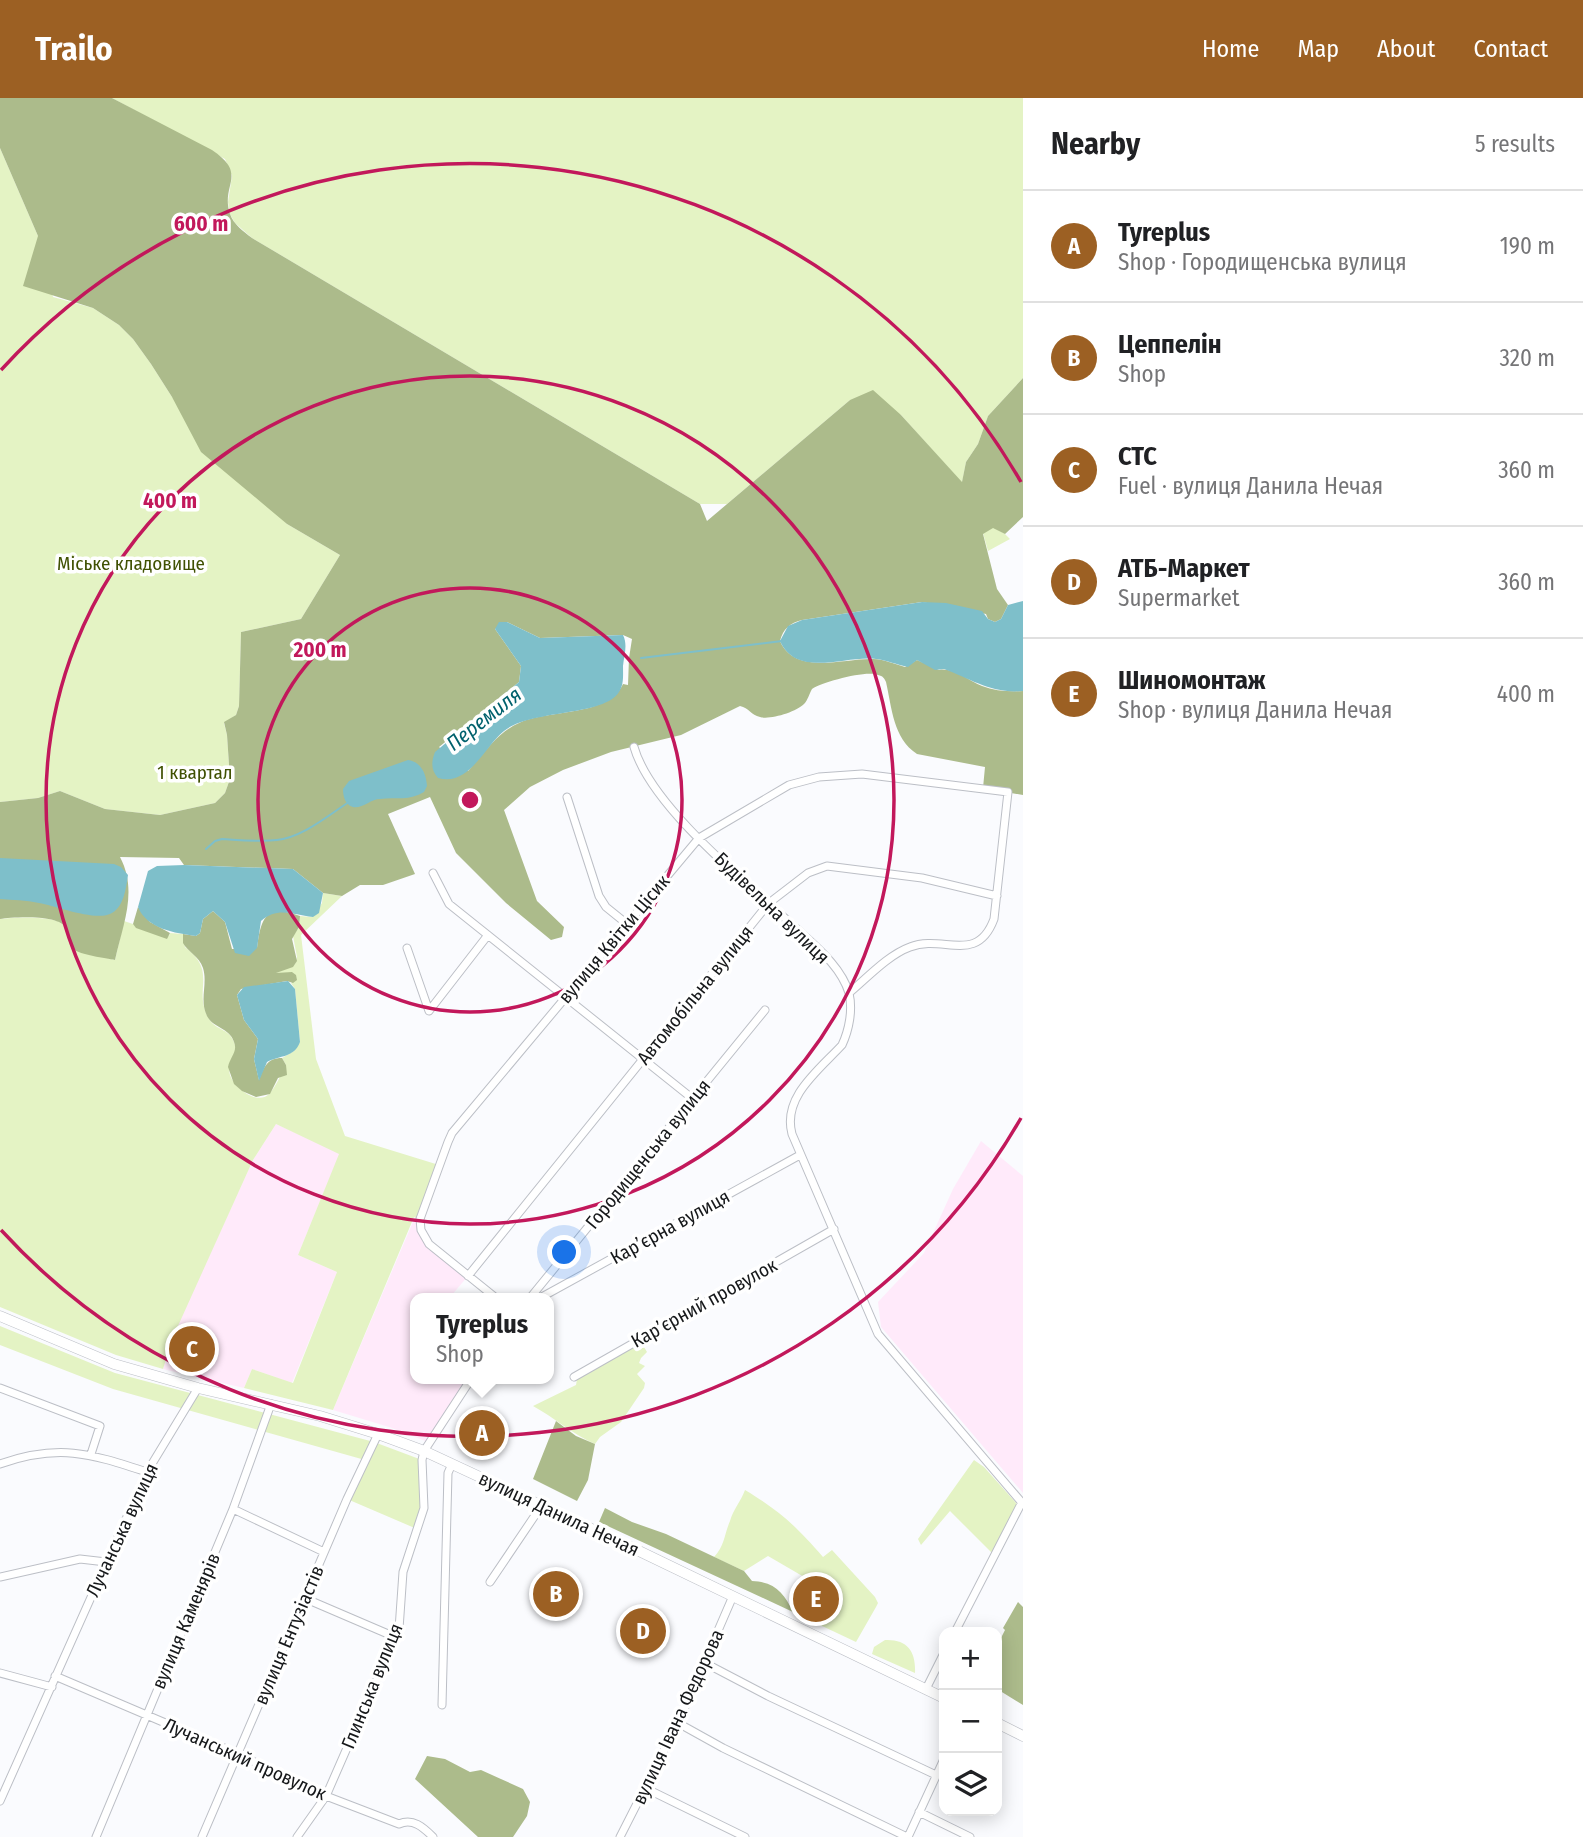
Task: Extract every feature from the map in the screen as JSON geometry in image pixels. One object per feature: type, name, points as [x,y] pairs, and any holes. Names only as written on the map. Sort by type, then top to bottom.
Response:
[{"type":"main road","name":"вулиця Данила Нечая","points":[[0,1316],[114,1364],[378,1434],[424,1451],[939,1696]]},
{"type":"main road","points":[[1002,1726],[1023,1736]]},
{"type":"street","name":"Будівельна вулиця","points":[[634,747],[652,786],[699,838],[823,953],[836,969],[849,993]]},
{"type":"street","name":"вулиця Квітки Цісик","points":[[490,1293],[429,1244],[421,1230],[420,1219],[452,1133],[699,838],[789,785],[819,777],[862,774],[1008,792],[997,896]]},
{"type":"street","points":[[567,797],[598,896],[606,907],[627,924]]},
{"type":"street","name":"Автомобільна вулиця","points":[[468,1276],[769,903],[807,873],[827,866],[922,878],[997,896]]},
{"type":"street","points":[[433,873],[449,904],[693,1099]]},
{"type":"street","points":[[958,1627],[1022,1503],[878,1334],[789,1124],[790,1111],[796,1097],[842,1045],[850,1018],[849,993],[911,946],[974,945],[980,942],[995,919],[997,896]]},
{"type":"street","points":[[407,948],[429,1011],[488,935]]},
{"type":"street","name":"Городищенська вулиця","points":[[534,1293],[765,1010]]},
{"type":"street","name":"Карʼєрна вулиця","points":[[549,1293],[800,1155]]},
{"type":"street","name":"Карʼєрний провулок","points":[[575,1377],[834,1230]]},
{"type":"street","points":[[424,1451],[468,1384]]},
{"type":"street","points":[[0,1388],[100,1426],[91,1454]]},
{"type":"street","name":"Лучанська вулиця","points":[[0,1801],[147,1472],[198,1388]]},
{"type":"street","name":"вулиця Каменярів","points":[[96,1837],[233,1509],[271,1404]]},
{"type":"street","name":"вулиця Ентузіастів","points":[[202,1837],[324,1552],[378,1434]]},
{"type":"street","name":"Глинська вулиця","points":[[296,1837],[326,1796],[401,1621],[403,1572],[424,1508],[424,1451]]},
{"type":"street","points":[[0,1464],[44,1453],[65,1452],[91,1454],[147,1472]]},
{"type":"street","points":[[442,1704],[448,1473],[452,1464]]},
{"type":"street","points":[[489,1582],[542,1505]]},
{"type":"street","points":[[233,1509],[324,1552]]},
{"type":"street","points":[[0,1577],[80,1559],[106,1562]]},
{"type":"street","name":"вулиця Івана Федорова","points":[[620,1837],[678,1723],[733,1596]]},
{"type":"street","points":[[304,1598],[395,1637]]},
{"type":"street","points":[[705,1662],[768,1696],[936,1775]]},
{"type":"street","points":[[926,1689],[939,1663]]},
{"type":"street","points":[[0,1673],[52,1687]]},
{"type":"street","name":"Лучанський провулок","points":[[55,1676],[238,1754],[326,1796],[399,1824],[414,1822],[433,1837]]},
{"type":"street","points":[[678,1723],[723,1748],[907,1837],[939,1769]]},
{"type":"street","points":[[645,1788],[745,1837]]},
{"type":"street","points":[[919,1812],[970,1837]]},
{"type":"shaded area","points":[[276,1124],[340,1153],[298,1255],[337,1272],[292,1383],[252,1369],[244,1388],[163,1369],[172,1337],[253,1160]]},
{"type":"shaded area","points":[[981,1141],[1023,1176],[1023,1493],[881,1327],[878,1302],[924,1253],[953,1189]]},
{"type":"shaded area","points":[[415,1217],[420,1219],[423,1235],[468,1276],[454,1293],[410,1293],[410,1384],[468,1384],[428,1442],[333,1410]]},
{"type":"green space","points":[[0,98],[112,98],[212,150],[229,166],[231,173],[228,195],[230,214],[239,228],[252,238],[700,504],[707,521],[850,400],[873,390],[901,415],[962,482],[966,462],[978,444],[988,416],[1023,378],[1023,517],[1005,534],[993,528],[983,534],[997,589],[1008,605],[1001,619],[995,622],[988,619],[986,614],[922,602],[802,620],[788,627],[780,641],[787,652],[808,662],[873,659],[905,667],[917,660],[939,670],[955,672],[987,688],[1023,691],[1023,795],[983,788],[985,767],[917,754],[898,731],[884,678],[864,674],[812,689],[804,704],[783,715],[760,717],[740,706],[681,735],[611,752],[563,770],[530,787],[504,810],[537,901],[564,927],[562,937],[551,940],[506,903],[456,853],[430,797],[388,814],[415,874],[383,885],[360,885],[342,896],[323,893],[293,869],[184,865],[179,858],[120,857],[128,882],[128,895],[125,921],[115,960],[76,951],[70,945],[67,929],[56,921],[36,918],[0,919],[0,802],[38,798],[60,791],[105,809],[160,815],[215,803],[225,793],[230,779],[224,722],[236,715],[239,706],[241,632],[301,619],[340,555],[287,524],[201,452],[151,364],[119,325],[93,308],[23,286],[38,236],[0,148]],"holes":[[[507,622],[540,638],[623,635],[632,639],[628,685],[623,684],[615,695],[605,702],[577,711],[531,719],[511,727],[468,771],[439,747],[519,682],[521,666],[495,629]]]},
{"type":"green space","points":[[112,98],[1023,98],[1023,378],[988,416],[978,444],[966,462],[962,483],[901,415],[850,400],[727,504],[700,504],[252,238],[235,223],[230,214],[228,202],[232,176],[225,159]]},
{"type":"green space","name":"Міське кладовище","points":[[0,148],[38,236],[53,297],[93,308],[119,325],[133,339],[172,397],[287,524],[340,555],[301,619],[241,632],[239,706],[236,715],[224,723],[230,779],[225,793],[215,803],[160,815],[105,809],[60,791],[38,798],[0,802]]},
{"type":"green space","points":[[993,527],[1010,539],[988,551],[983,533]]},
{"type":"green space","points":[[323,893],[342,896],[301,935],[316,1059],[345,1136],[439,1165],[420,1219],[414,1217],[333,1410],[244,1388],[252,1369],[293,1383],[337,1272],[298,1255],[339,1154],[276,1124],[253,1160],[173,1337],[163,1369],[116,1355],[0,1307],[0,919],[35,918],[61,922],[68,929],[72,948],[115,960],[124,921],[169,936],[170,933],[183,934],[185,947],[195,956],[203,973],[204,1007],[208,1017],[234,1042],[236,1049],[229,1071],[232,1080],[246,1094],[258,1098],[272,1091],[286,1065],[282,1058],[294,1051],[300,1042],[295,989],[291,983],[297,979],[273,974],[295,964],[297,957],[293,936],[299,927],[300,916],[312,917],[322,903]]},
{"type":"green space","points":[[138,907],[150,922],[170,933],[167,939],[136,928],[133,924]]},
{"type":"green space","points":[[213,911],[225,922],[232,949],[257,948],[263,921],[273,913],[300,916],[299,927],[292,939],[297,961],[293,967],[276,973],[292,972],[297,980],[293,983],[287,981],[241,989],[237,995],[244,1020],[258,1039],[254,1059],[259,1080],[269,1062],[282,1058],[286,1065],[287,1075],[278,1078],[270,1094],[256,1097],[234,1084],[228,1067],[234,1052],[234,1042],[229,1034],[207,1016],[203,968],[183,943],[183,934],[196,936],[200,933],[203,919]]},
{"type":"green space","points":[[0,1326],[115,1373],[374,1442],[422,1460],[424,1502],[417,1529],[347,1499],[365,1460],[113,1389],[0,1345]]},
{"type":"green space","points":[[641,1342],[647,1352],[639,1363],[645,1366],[637,1374],[645,1383],[644,1388],[621,1422],[600,1437],[595,1444],[533,1406],[576,1385],[577,1379]]},
{"type":"green space","points":[[556,1421],[576,1436],[595,1444],[588,1480],[577,1501],[533,1479]]},
{"type":"green space","points":[[974,1460],[984,1467],[1017,1504],[992,1553],[950,1511],[921,1545],[918,1539]]},
{"type":"green space","points":[[745,1490],[787,1520],[823,1557],[832,1550],[875,1597],[878,1603],[856,1642],[820,1625],[835,1595],[768,1556],[744,1571],[714,1557]]},
{"type":"green space","points":[[605,1508],[744,1571],[752,1581],[773,1586],[786,1599],[793,1612],[599,1522]]},
{"type":"green space","points":[[1018,1602],[1023,1607],[1023,1705],[1002,1692],[1003,1628]]},
{"type":"green space","points":[[885,1640],[900,1642],[909,1648],[914,1659],[915,1673],[872,1654],[874,1647]]},
{"type":"green space","points":[[427,1756],[445,1759],[470,1772],[481,1770],[523,1789],[530,1802],[527,1816],[513,1837],[478,1837],[415,1779]]},
{"type":"water","points":[[1023,601],[1023,691],[992,688],[944,669],[935,670],[917,660],[908,667],[876,659],[810,662],[788,653],[780,641],[788,626],[802,620],[922,602],[946,603],[982,611],[988,619],[995,622],[1001,619],[1008,605]]},
{"type":"water","points":[[499,622],[507,622],[540,638],[623,635],[625,647],[621,689],[611,700],[598,706],[516,724],[504,731],[475,764],[459,777],[438,778],[432,766],[435,752],[519,682],[521,666],[495,629]]},
{"type":"water","points":[[408,760],[416,763],[424,773],[427,786],[424,792],[408,798],[377,799],[356,807],[346,802],[343,789],[349,781]]},
{"type":"water","points":[[0,858],[114,864],[128,875],[124,897],[115,911],[103,916],[34,902],[0,899]]},
{"type":"water","points":[[157,866],[293,869],[323,893],[319,913],[313,917],[286,913],[267,916],[261,921],[257,948],[249,956],[235,953],[225,922],[213,911],[203,919],[200,933],[196,936],[162,929],[148,920],[138,907],[148,871]]},
{"type":"water","points":[[288,981],[295,989],[300,1042],[290,1054],[267,1062],[259,1081],[254,1059],[258,1039],[244,1020],[237,995],[244,987]]},
{"type":"waterway","name":"Перемиля","points":[[641,658],[782,641]]},
{"type":"waterway","name":"Перемиля","points":[[206,849],[222,839],[263,841],[287,838],[314,825],[349,802]]},
{"type":"place","name":"СТС","points":[[192,1349]]},
{"type":"place","name":"Tyreplus","points":[[482,1433]]},
{"type":"place","name":"Цеппелін","points":[[556,1594]]},
{"type":"place","name":"Шиномонтаж","points":[[816,1599]]},
{"type":"place","name":"АТБ-Маркет","points":[[643,1631]]},
{"type":"park label","name":"1 квартал","points":[[195,772]]}]
